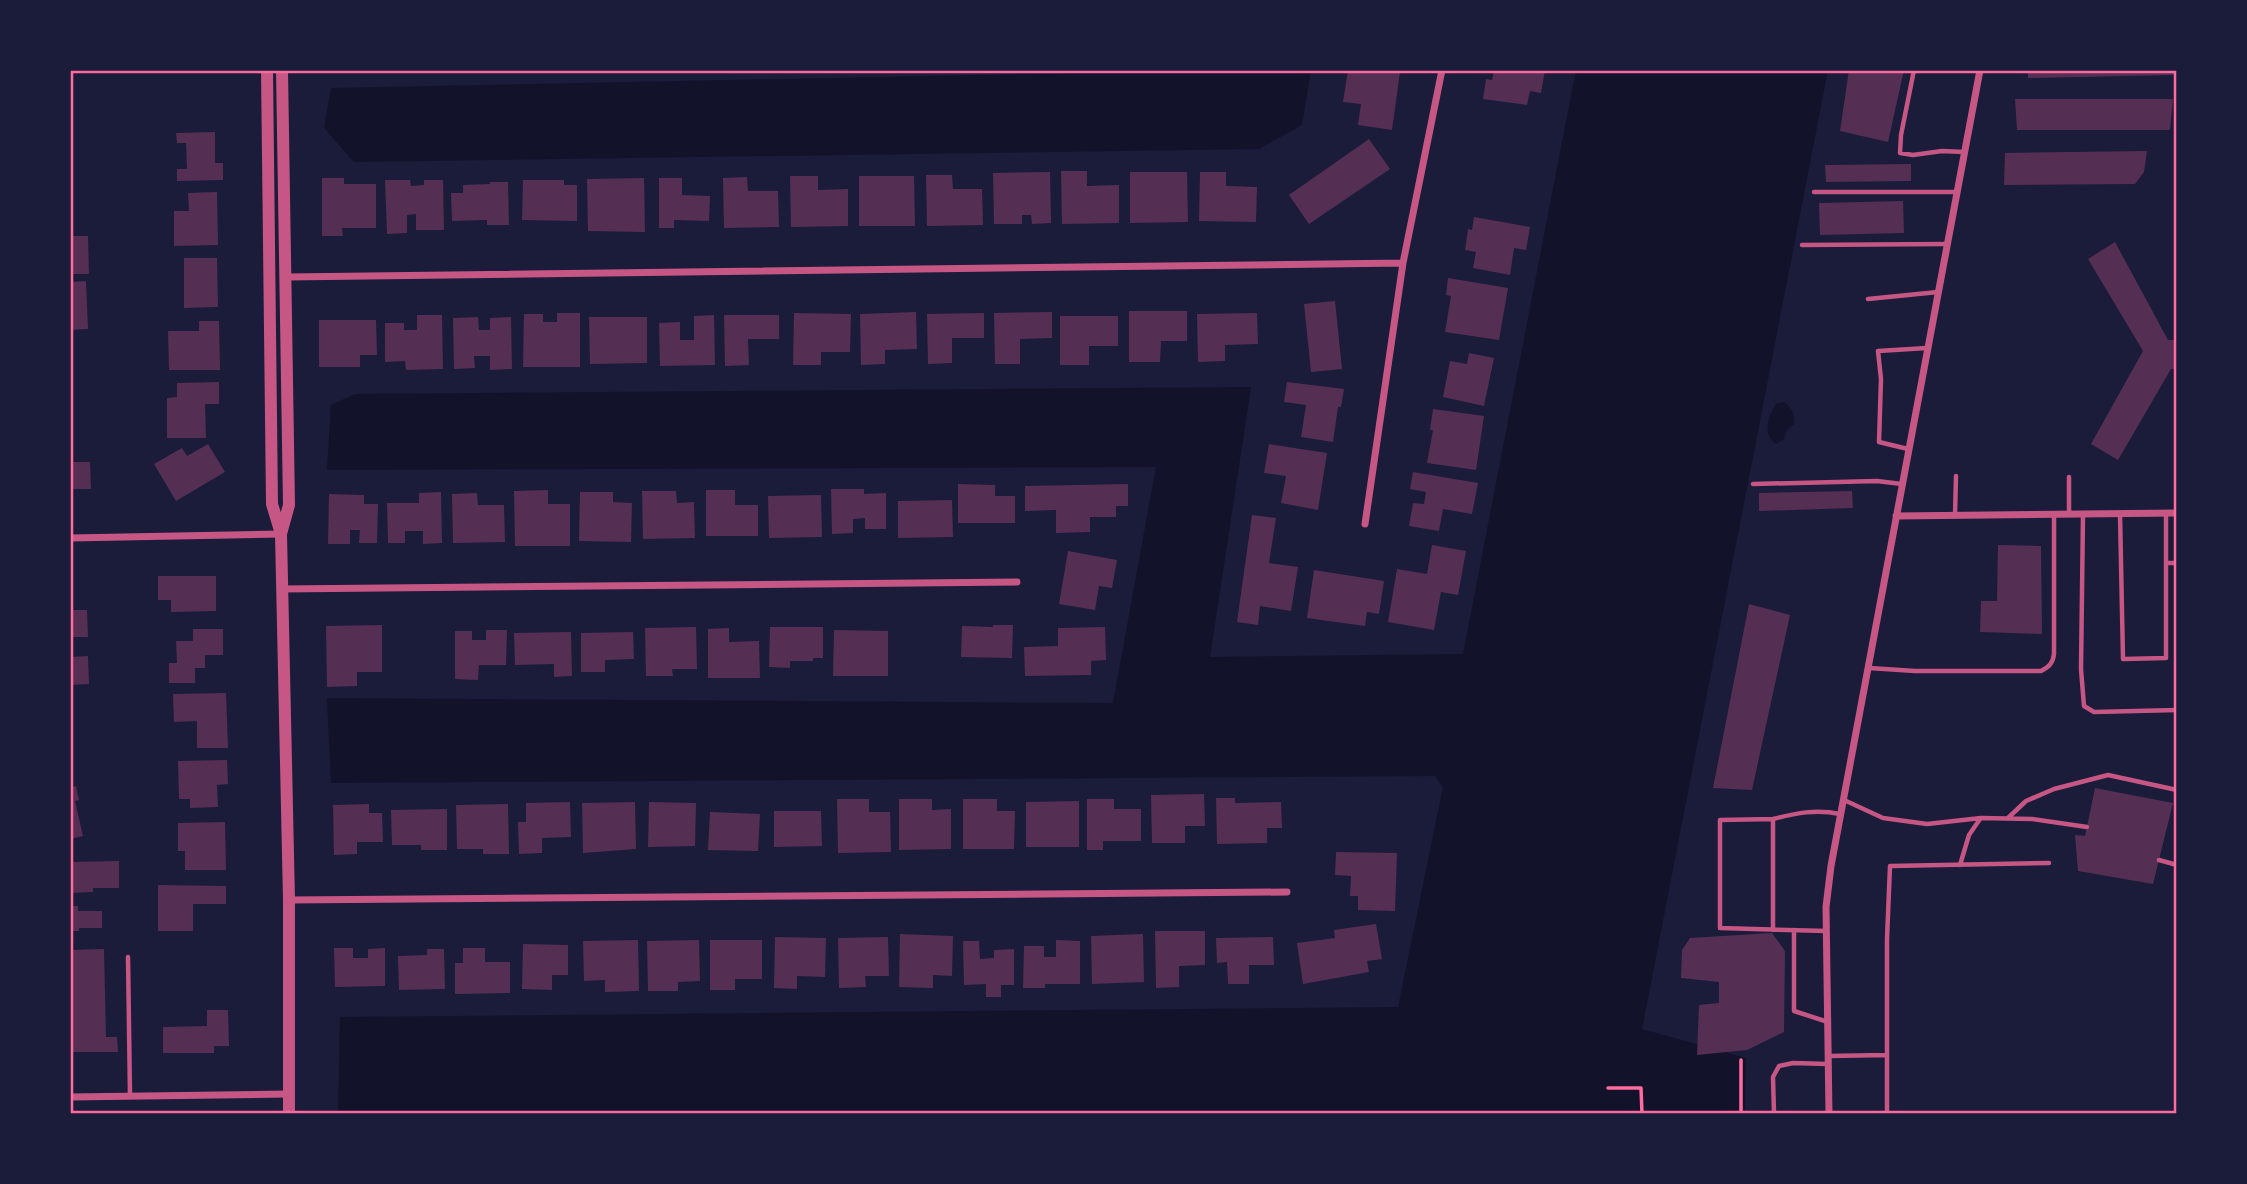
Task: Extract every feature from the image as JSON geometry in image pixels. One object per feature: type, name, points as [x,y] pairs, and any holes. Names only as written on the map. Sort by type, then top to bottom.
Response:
[{"type":"street","points":[[267,70],[272,504],[281,534],[289,900],[289,1114]]},
{"type":"street","points":[[281,534],[289,505],[282,70]]},
{"type":"street","points":[[1364,524],[1403,263],[1442,70]]},
{"type":"street","points":[[1829,1114],[1826,906],[1843,800],[1980,70]]},
{"type":"street","points":[[286,277],[1403,263]]},
{"type":"street","points":[[1896,516],[2177,513]]},
{"type":"street","points":[[70,538],[281,534]]},
{"type":"street","points":[[282,589],[1017,582]]},
{"type":"street","points":[[289,900],[1287,892]]},
{"type":"street","points":[[70,1097],[288,1094]]},
{"type":"lane","points":[[1914,70],[1900,153],[1913,155],[1942,151],[1964,152]]},
{"type":"lane","points":[[1814,191],[1957,192]]},
{"type":"lane","points":[[1802,246],[1947,244]]},
{"type":"lane","points":[[1868,299],[1938,292]]},
{"type":"lane","points":[[1908,449],[1879,442],[1881,379],[1878,351],[1927,348]]},
{"type":"lane","points":[[1955,516],[1956,477]]},
{"type":"lane","points":[[2068,477],[2068,514]]},
{"type":"lane","points":[[1753,484],[1877,481],[1902,484]]},
{"type":"lane","points":[[2120,514],[2123,659],[2166,658],[2166,513]]},
{"type":"lane","points":[[1868,668],[1915,671],[2041,671],[2046,668],[2053,660],[2054,654],[2054,514]]},
{"type":"lane","points":[[2084,514],[2081,668],[2084,706],[2094,712],[2177,710]]},
{"type":"lane","points":[[2167,563],[2177,563]]},
{"type":"lane","points":[[2007,818],[2026,801],[2079,781],[2108,775],[2177,790]]},
{"type":"lane","points":[[1843,800],[1883,818],[1927,824],[1981,818],[2032,818],[2087,827]]},
{"type":"lane","points":[[1826,931],[1720,928],[1720,820],[1773,819],[1822,810],[1841,814]]},
{"type":"lane","points":[[1960,864],[1969,835],[1981,818]]},
{"type":"lane","points":[[1773,819],[1773,930]]},
{"type":"lane","points":[[2159,860],[2177,865]]},
{"type":"lane","points":[[1886,1111],[1890,866],[2049,863]]},
{"type":"lane","points":[[1794,930],[1794,1011],[1828,1022]]},
{"type":"lane","points":[[128,957],[130,1096]]},
{"type":"lane","points":[[1774,1114],[1773,1077],[1780,1066],[1886,1055]]},
{"type":"path","points":[[1741,1060],[1741,1114]]},
{"type":"path","points":[[1608,1088],[1642,1087],[1642,1114]]},
{"type":"shaded area","points":[[1311,70],[1302,125],[1259,149],[354,162],[324,128],[331,88]]},
{"type":"shaded area","points":[[1576,70],[1828,70],[1642,1029],[1746,1058],[1745,1114],[338,1114],[340,1017],[1398,1007],[1443,787],[1435,776],[331,783],[327,698],[1113,703],[1156,467],[327,470],[331,405],[355,394],[1251,387],[1210,657],[1463,654]]},
{"type":"shaded area","points":[[1784,402],[1792,412],[1794,424],[1787,430],[1784,439],[1776,444],[1769,435],[1768,425],[1776,404]]},
{"type":"building","points":[[1348,70],[1400,72],[1392,130],[1358,125],[1361,104],[1343,102]]},
{"type":"building","points":[[1494,70],[1545,70],[1541,93],[1530,91],[1527,105],[1483,99],[1486,79],[1492,80]]},
{"type":"building","points":[[1849,70],[1904,70],[1888,142],[1840,131]]},
{"type":"building","points":[[2028,70],[2176,70],[2177,75],[2028,78]]},
{"type":"building","points":[[2015,99],[2173,99],[2170,130],[2017,130]]},
{"type":"building","points":[[215,132],[215,163],[223,163],[223,180],[177,181],[177,169],[187,169],[186,143],[177,143],[176,133]]},
{"type":"building","points":[[1369,139],[1390,169],[1309,224],[1289,195]]},
{"type":"building","points":[[2147,151],[2144,172],[2135,184],[2004,185],[2005,153]]},
{"type":"building","points":[[1911,164],[1911,181],[1826,182],[1825,165]]},
{"type":"building","points":[[1061,171],[1087,171],[1087,186],[1119,185],[1119,223],[1062,224]]},
{"type":"building","points":[[1050,172],[1051,223],[1032,224],[1031,215],[1022,215],[1022,224],[994,224],[993,173]]},
{"type":"building","points":[[1130,172],[1187,172],[1188,222],[1130,223]]},
{"type":"building","points":[[1200,172],[1226,172],[1226,186],[1257,187],[1256,222],[1199,221]]},
{"type":"building","points":[[926,175],[952,175],[953,189],[982,189],[983,225],[927,226]]},
{"type":"building","points":[[790,176],[818,176],[818,190],[848,189],[848,226],[791,227]]},
{"type":"building","points":[[859,176],[914,176],[915,226],[859,226]]},
{"type":"building","points":[[747,177],[748,191],[778,191],[779,227],[724,228],[723,178]]},
{"type":"building","points":[[322,178],[344,178],[344,184],[376,184],[376,228],[342,228],[343,236],[322,236]]},
{"type":"building","points":[[644,178],[645,232],[588,231],[587,179]]},
{"type":"building","points":[[659,178],[682,178],[682,195],[710,196],[709,221],[674,220],[674,228],[659,228]]},
{"type":"building","points":[[385,180],[410,180],[411,186],[424,185],[424,180],[443,180],[444,230],[416,230],[416,214],[407,215],[407,233],[387,234]]},
{"type":"building","points":[[523,180],[564,180],[564,185],[577,185],[577,221],[522,220]]},
{"type":"building","points":[[508,182],[509,225],[487,225],[487,220],[452,221],[451,193],[463,193],[463,185]]},
{"type":"building","points":[[217,192],[218,245],[174,246],[174,211],[189,211],[188,193]]},
{"type":"building","points":[[1903,201],[1904,233],[1820,235],[1819,203]]},
{"type":"building","points":[[1474,217],[1530,227],[1526,250],[1514,248],[1510,275],[1473,268],[1476,252],[1465,250],[1468,229],[1472,230]]},
{"type":"building","points":[[70,236],[88,236],[89,274],[70,274]]},
{"type":"building","points":[[2115,242],[2168,340],[2177,340],[2177,369],[2171,369],[2118,460],[2091,444],[2143,351],[2088,259]]},
{"type":"building","points":[[184,258],[217,258],[218,307],[184,308]]},
{"type":"building","points":[[1448,278],[1508,288],[1499,340],[1445,332],[1451,296],[1446,295]]},
{"type":"building","points":[[86,281],[88,329],[70,330],[70,282]]},
{"type":"building","points":[[1335,301],[1342,369],[1311,372],[1304,304]]},
{"type":"building","points":[[1129,311],[1187,311],[1187,341],[1161,341],[1160,362],[1129,362]]},
{"type":"building","points":[[916,312],[917,349],[885,350],[885,364],[861,365],[860,314]]},
{"type":"building","points":[[1052,312],[1052,338],[1020,339],[1020,364],[995,364],[994,313]]},
{"type":"building","points":[[557,313],[580,313],[580,367],[523,367],[524,314],[543,314],[543,322],[557,322]]},
{"type":"building","points":[[794,313],[851,314],[850,352],[821,352],[821,365],[793,365]]},
{"type":"building","points":[[984,313],[984,338],[952,338],[952,363],[928,364],[927,314]]},
{"type":"building","points":[[1257,313],[1258,344],[1225,345],[1225,361],[1198,362],[1197,314]]},
{"type":"building","points":[[417,315],[442,315],[443,369],[406,370],[405,361],[385,362],[385,323],[404,323],[404,330],[417,330]]},
{"type":"building","points":[[714,315],[715,365],[660,366],[659,323],[680,322],[680,340],[694,340],[694,316]]},
{"type":"building","points":[[724,315],[779,315],[779,339],[748,339],[749,365],[725,366]]},
{"type":"building","points":[[1060,316],[1118,316],[1118,346],[1089,346],[1089,365],[1060,365]]},
{"type":"building","points":[[478,317],[479,330],[490,330],[490,318],[511,317],[512,369],[490,370],[490,356],[474,356],[475,368],[454,369],[453,318]]},
{"type":"building","points":[[589,317],[647,317],[647,363],[590,364]]},
{"type":"building","points":[[319,320],[376,320],[377,355],[360,355],[360,367],[319,367]]},
{"type":"building","points":[[199,321],[219,321],[220,370],[169,370],[168,331],[199,331]]},
{"type":"building","points":[[1469,353],[1494,358],[1484,406],[1443,397],[1450,361],[1467,364]]},
{"type":"building","points":[[219,382],[219,404],[205,404],[206,438],[167,438],[167,398],[177,397],[177,383]]},
{"type":"building","points":[[1287,382],[1344,389],[1341,407],[1338,407],[1333,442],[1301,437],[1306,405],[1284,402]]},
{"type":"building","points":[[1433,409],[1484,416],[1476,470],[1427,463],[1433,430],[1430,430]]},
{"type":"building","points":[[208,444],[225,472],[176,501],[154,464],[182,448],[187,456]]},
{"type":"building","points":[[1269,444],[1327,453],[1318,510],[1281,503],[1286,476],[1264,473]]},
{"type":"building","points":[[73,453],[73,462],[90,462],[91,489],[70,489],[70,454]]},
{"type":"building","points":[[1413,472],[1478,483],[1472,514],[1443,509],[1439,531],[1409,526],[1413,503],[1424,504],[1426,492],[1410,489]]},
{"type":"building","points":[[958,484],[995,485],[995,496],[1015,496],[1015,523],[958,523]]},
{"type":"building","points":[[1128,484],[1128,506],[1116,506],[1116,517],[1090,517],[1090,532],[1056,533],[1056,510],[1025,511],[1025,486]]},
{"type":"building","points":[[831,489],[864,489],[864,494],[886,493],[886,529],[865,529],[865,518],[853,519],[853,533],[832,534]]},
{"type":"building","points":[[548,490],[548,504],[570,504],[570,546],[515,546],[514,491]]},
{"type":"building","points":[[706,490],[735,490],[735,505],[758,505],[758,536],[706,536]]},
{"type":"building","points":[[642,491],[676,491],[677,503],[694,502],[695,538],[643,539]]},
{"type":"building","points":[[1852,491],[1853,508],[1759,511],[1759,493]]},
{"type":"building","points":[[441,492],[442,543],[423,544],[423,531],[405,531],[405,543],[388,543],[387,503],[419,503],[419,493]]},
{"type":"building","points":[[580,492],[613,492],[613,502],[632,503],[631,542],[579,541]]},
{"type":"building","points":[[477,493],[478,505],[504,505],[505,542],[453,543],[452,494]]},
{"type":"building","points":[[329,494],[364,495],[364,504],[378,504],[377,543],[359,543],[360,530],[350,530],[350,544],[328,544]]},
{"type":"building","points":[[821,495],[822,537],[769,538],[768,496]]},
{"type":"building","points":[[952,500],[953,537],[898,538],[898,501]]},
{"type":"building","points":[[1252,515],[1276,518],[1269,563],[1298,567],[1291,611],[1260,606],[1258,625],[1237,622]]},
{"type":"building","points":[[1432,545],[1466,551],[1458,595],[1441,592],[1434,630],[1388,622],[1397,569],[1427,574]]},
{"type":"building","points":[[1998,545],[2041,546],[2042,634],[1980,632],[1981,601],[1997,601]]},
{"type":"building","points":[[1068,551],[1117,560],[1112,588],[1099,586],[1095,610],[1059,604]]},
{"type":"building","points":[[1314,570],[1384,581],[1379,614],[1367,612],[1365,626],[1307,618]]},
{"type":"building","points":[[158,576],[216,576],[216,611],[171,612],[171,600],[158,600]]},
{"type":"building","points":[[1749,604],[1790,615],[1752,790],[1713,788]]},
{"type":"building","points":[[70,610],[87,610],[88,637],[70,637]]},
{"type":"building","points":[[382,625],[382,672],[357,672],[357,686],[327,687],[326,626]]},
{"type":"building","points":[[1013,625],[1012,658],[961,657],[962,626]]},
{"type":"building","points":[[696,627],[697,669],[672,669],[673,676],[646,676],[645,628]]},
{"type":"building","points":[[770,627],[823,627],[823,658],[790,661],[790,668],[769,667]]},
{"type":"building","points":[[1105,627],[1106,660],[1091,661],[1091,675],[1025,676],[1024,647],[1058,646],[1058,628]]},
{"type":"building","points":[[729,628],[729,642],[759,641],[760,678],[708,678],[708,629]]},
{"type":"building","points":[[193,629],[223,629],[223,655],[205,655],[205,668],[195,668],[195,683],[169,683],[169,663],[177,663],[176,641],[193,641]]},
{"type":"building","points":[[486,630],[507,630],[506,665],[479,665],[478,680],[455,679],[455,631],[472,631],[472,640],[486,640]]},
{"type":"building","points":[[834,630],[888,631],[888,676],[833,676]]},
{"type":"building","points":[[571,632],[572,676],[554,677],[554,664],[515,665],[514,633]]},
{"type":"building","points":[[633,632],[634,659],[605,660],[605,672],[581,672],[581,633]]},
{"type":"building","points":[[88,656],[89,684],[70,685],[70,657]]},
{"type":"building","points":[[226,693],[228,748],[197,748],[197,721],[174,722],[173,694]]},
{"type":"building","points":[[227,760],[228,784],[217,785],[218,807],[190,808],[190,799],[179,799],[178,761]]},
{"type":"building","points":[[76,786],[79,800],[75,801],[83,836],[70,839],[70,788]]},
{"type":"building","points":[[2095,788],[2173,803],[2153,884],[2078,871],[2075,835],[2085,836]]},
{"type":"building","points":[[1204,794],[1205,826],[1185,826],[1185,843],[1152,843],[1151,795]]},
{"type":"building","points":[[1216,798],[1235,798],[1235,803],[1281,802],[1282,828],[1267,828],[1267,843],[1217,844]]},
{"type":"building","points":[[837,799],[869,799],[869,812],[890,812],[891,852],[838,853]]},
{"type":"building","points":[[899,799],[932,799],[932,810],[951,809],[951,849],[899,850]]},
{"type":"building","points":[[963,799],[997,799],[997,811],[1015,811],[1014,849],[963,849]]},
{"type":"building","points":[[1087,799],[1114,799],[1114,809],[1141,809],[1141,841],[1103,841],[1103,850],[1087,850]]},
{"type":"building","points":[[1079,801],[1079,847],[1026,847],[1026,802]]},
{"type":"building","points":[[570,802],[571,837],[542,838],[542,853],[519,854],[518,822],[526,822],[526,803]]},
{"type":"building","points":[[635,802],[636,849],[583,853],[582,803]]},
{"type":"building","points":[[649,802],[696,803],[695,846],[648,847]]},
{"type":"building","points":[[369,804],[369,813],[382,813],[383,842],[357,842],[357,854],[334,855],[333,805]]},
{"type":"building","points":[[508,804],[509,854],[483,854],[483,849],[457,849],[456,805]]},
{"type":"building","points":[[447,809],[447,850],[421,850],[421,845],[392,845],[391,810]]},
{"type":"building","points":[[774,811],[821,811],[822,846],[774,847]]},
{"type":"building","points":[[710,812],[760,814],[758,851],[708,850]]},
{"type":"building","points":[[225,822],[226,870],[185,870],[185,851],[178,851],[178,823]]},
{"type":"building","points":[[1336,852],[1397,853],[1395,911],[1358,910],[1358,896],[1350,896],[1351,876],[1335,875]]},
{"type":"building","points":[[119,861],[119,888],[93,888],[93,892],[70,893],[70,862]]},
{"type":"building","points":[[158,885],[226,886],[226,904],[193,904],[193,931],[158,931]]},
{"type":"building","points":[[70,906],[78,906],[78,911],[102,911],[102,928],[79,928],[79,931],[70,931]]},
{"type":"building","points":[[1376,924],[1382,959],[1367,961],[1369,972],[1303,984],[1297,943],[1335,938],[1334,930]]},
{"type":"building","points":[[1155,931],[1205,931],[1205,965],[1179,966],[1179,987],[1156,988]]},
{"type":"building","points":[[1772,933],[1785,951],[1784,1032],[1747,1050],[1697,1055],[1699,1005],[1719,1003],[1719,982],[1681,978],[1682,950],[1690,938]]},
{"type":"building","points":[[900,934],[953,936],[952,976],[933,975],[933,988],[899,987]]},
{"type":"building","points":[[1143,934],[1144,982],[1092,984],[1091,936]]},
{"type":"building","points":[[775,937],[826,938],[825,977],[797,976],[797,989],[774,988]]},
{"type":"building","points":[[888,937],[889,976],[865,976],[866,987],[839,988],[838,938]]},
{"type":"building","points":[[1273,937],[1274,965],[1249,965],[1249,984],[1228,984],[1227,962],[1217,963],[1216,938]]},
{"type":"building","points":[[638,940],[639,991],[605,992],[605,980],[584,981],[583,941]]},
{"type":"building","points":[[699,940],[700,981],[678,982],[678,991],[648,991],[647,941]]},
{"type":"building","points":[[710,940],[762,940],[762,979],[735,979],[735,990],[710,990]]},
{"type":"building","points":[[1056,940],[1080,941],[1080,984],[1045,984],[1045,988],[1023,988],[1024,946],[1044,946],[1044,957],[1056,957]]},
{"type":"building","points":[[963,941],[979,941],[980,959],[994,958],[994,950],[1014,949],[1014,985],[1001,985],[1001,997],[986,997],[986,984],[964,985]]},
{"type":"building","points":[[523,944],[568,945],[568,975],[552,975],[552,990],[522,989]]},
{"type":"building","points":[[334,948],[353,948],[353,958],[368,958],[368,949],[385,948],[385,986],[335,987]]},
{"type":"building","points":[[463,948],[485,948],[485,962],[510,962],[510,993],[455,994],[455,963],[463,963]]},
{"type":"building","points":[[104,949],[106,1037],[117,1037],[118,1052],[70,1052],[70,950]]},
{"type":"building","points":[[427,949],[444,949],[445,989],[399,990],[398,956],[427,955]]},
{"type":"building","points":[[207,1010],[228,1010],[229,1046],[214,1046],[214,1053],[163,1053],[163,1027],[207,1026]]}]
